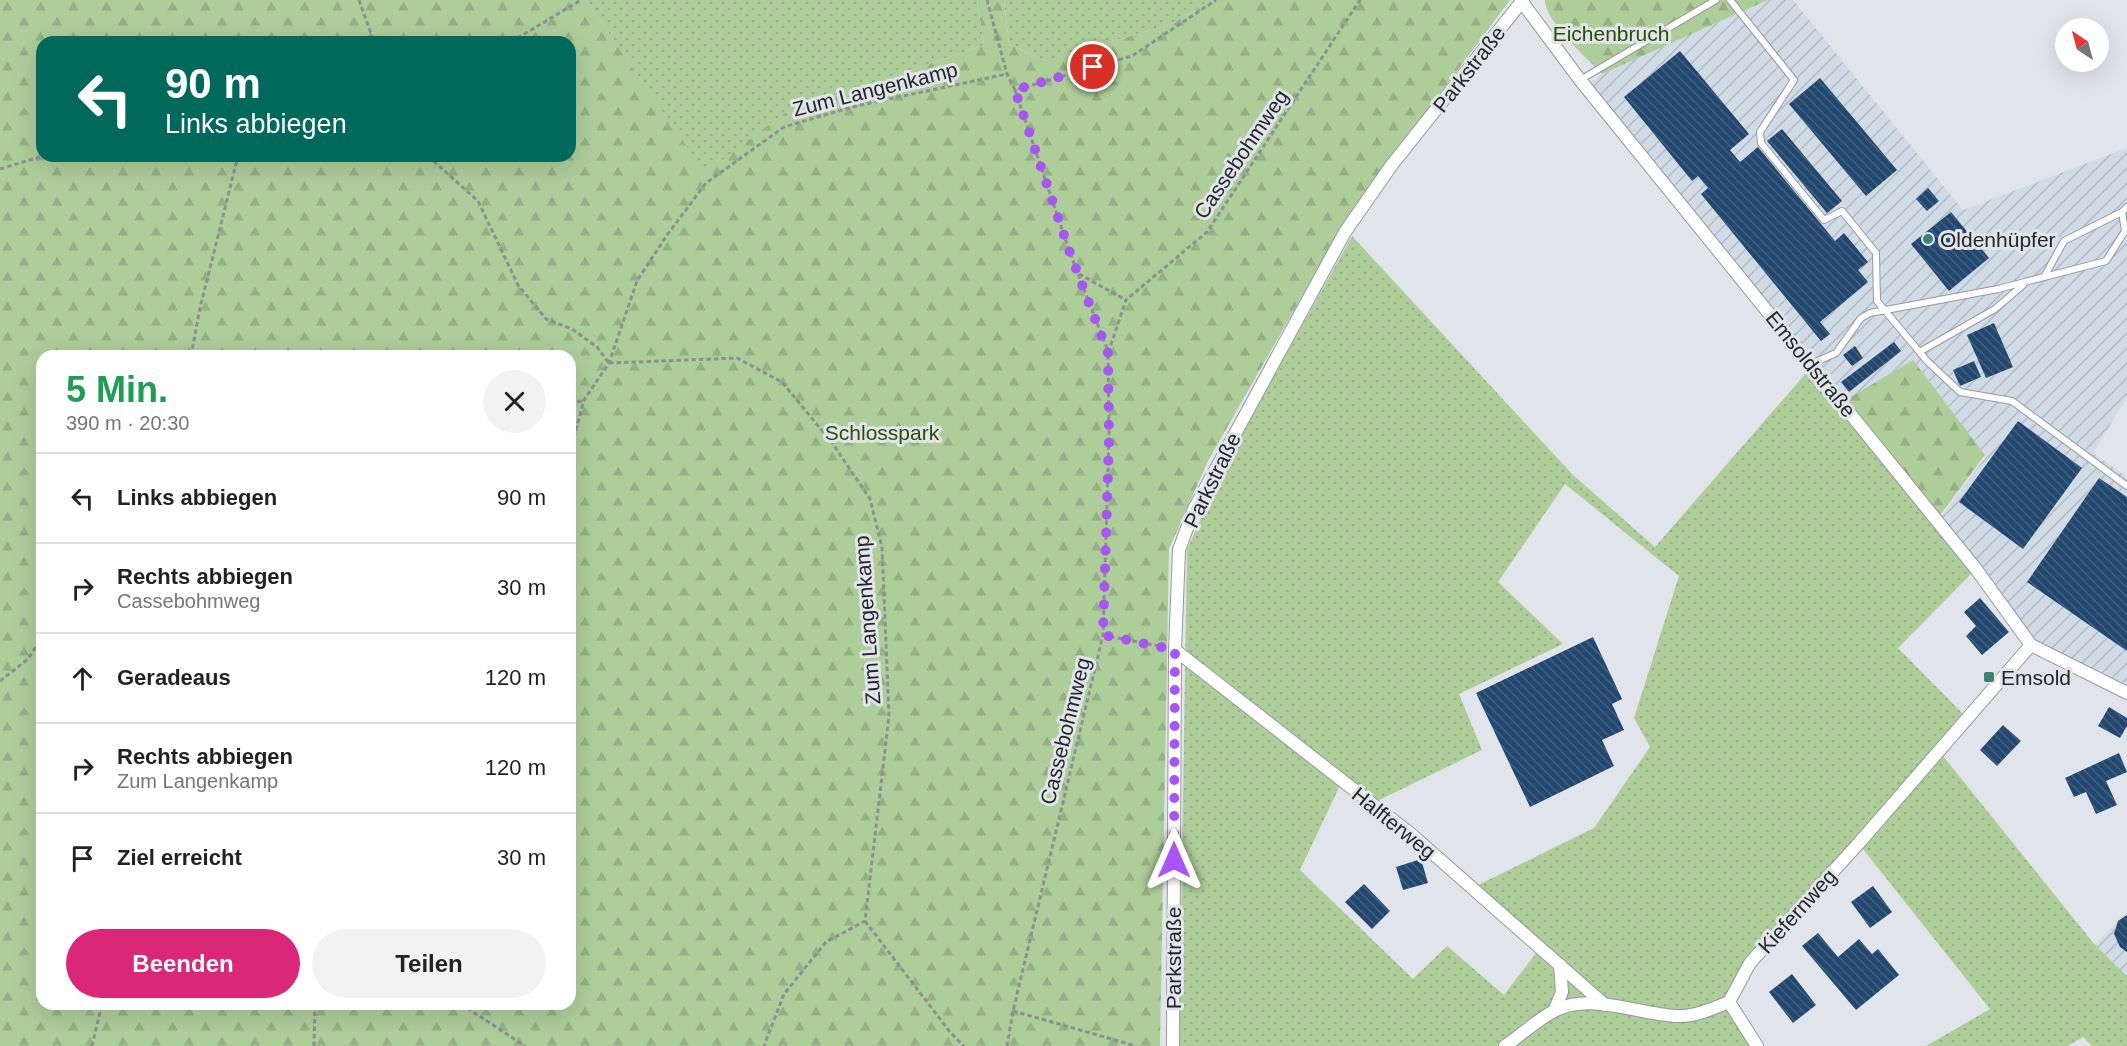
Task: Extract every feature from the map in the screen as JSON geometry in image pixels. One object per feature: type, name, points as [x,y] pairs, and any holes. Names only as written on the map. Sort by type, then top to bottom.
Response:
[{"type":"street","name":"Emsoldstraße","points":[[1522,1],[1580,80],[1976,569],[2031,645],[2127,693]]},
{"type":"street","name":"Parkstraße","points":[[1173,1046],[1175,650],[1179,550],[1199,499],[1345,232],[1391,166],[1522,1]]},
{"type":"street","name":"Kiefernweg","points":[[1729,1002],[1750,963],[1859,843],[2031,645]]},
{"type":"street","name":"Halfterweg","points":[[1175,650],[1412,835],[1605,1005]]},
{"type":"street","points":[[1554,1011],[1562,992],[1560,965]]},
{"type":"street","points":[[1505,1046],[1554,1011],[1577,1004],[1605,1005],[1677,1016],[1706,1011],[1729,1002],[1757,1046]]},
{"type":"lane","points":[[1580,80],[1716,0]]},
{"type":"lane","points":[[1730,0],[1794,80],[1760,132],[1761,143],[1824,220],[1842,211],[1876,253],[1877,301],[1928,361],[1960,392],[2012,401],[2127,486]]},
{"type":"lane","points":[[1811,364],[1836,354],[1862,318],[1870,313],[1886,312],[2026,282],[2106,261],[2124,231],[2124,209],[2064,241],[2044,277]]},
{"type":"lane","points":[[1921,351],[1995,309],[2026,282]]},
{"type":"path","points":[[359,0],[372,36]]},
{"type":"path","points":[[521,36],[581,0]]},
{"type":"path","points":[[987,0],[1007,74],[1015,90],[1108,353]]},
{"type":"path","points":[[1015,90],[1132,56],[1216,0]]},
{"type":"path","name":"Cassebohmweg","points":[[1007,1046],[1013,1011],[1103,635],[1109,438],[1108,353],[1126,300],[1207,232],[1360,0]]},
{"type":"path","name":"Zum Langenkamp","points":[[865,921],[889,717],[882,547],[870,499],[833,444],[783,382],[737,358],[609,363],[637,281],[666,235],[706,183],[744,155],[784,127],[852,108],[1007,74]]},
{"type":"path","points":[[0,169],[36,158]]},
{"type":"path","points":[[192,350],[200,308],[236,162]]},
{"type":"path","points":[[435,162],[478,201],[518,285],[546,319],[572,329],[597,347],[609,363],[584,400],[576,430]]},
{"type":"path","points":[[1078,273],[1126,300]]},
{"type":"path","points":[[576,402],[584,400]]},
{"type":"path","points":[[1103,635],[1175,650]]},
{"type":"path","points":[[0,681],[28,659],[36,646]]},
{"type":"path","points":[[764,1046],[784,994],[826,942],[865,921],[950,1032],[964,1046]]},
{"type":"path","points":[[92,1046],[101,1010]]},
{"type":"path","points":[[314,1046],[315,1010]]},
{"type":"path","points":[[469,1010],[525,1046]]},
{"type":"path","points":[[1013,1011],[1136,1046]]},
{"type":"shaded area","name":"Emsold","points":[[1768,0],[1793,0],[1963,210],[2127,148],[2127,397],[2093,453],[2127,477],[2127,689],[2032,643],[1939,520],[1986,456],[1913,361],[1844,401],[1588,84],[1602,74]]},
{"type":"shaded area","points":[[2127,912],[2127,976],[2095,945]]},
{"type":"green space","name":"Schlosspark","points":[[0,0],[586,0],[705,173],[783,114],[984,45],[977,0],[1004,0],[1009,44],[1046,61],[1169,25],[1214,0],[1510,0],[1346,219],[1208,461],[1169,549],[1160,1046],[0,1046]]},
{"type":"green space","points":[[586,0],[977,0],[984,45],[783,114],[705,174]]},
{"type":"green space","points":[[1004,0],[1214,0],[1169,25],[1046,61],[1009,44]]},
{"type":"green space","name":"Eichenbruch","points":[[1545,0],[1768,0],[1602,74],[1559,28]]},
{"type":"green space","points":[[1352,236],[1573,475],[1655,547],[1807,372],[1976,569],[1898,648],[1967,718],[1939,751],[2095,945],[2127,976],[2127,1046],[2092,1046],[2083,1037],[2068,1046],[1926,1046],[1990,1009],[1859,844],[1750,963],[1729,1002],[1757,1046],[1179,1046],[1187,550],[1223,468]],"holes":[[[1565,484],[1679,576],[1634,718],[1650,747],[1594,828],[1472,888],[1540,948],[1504,995],[1447,946],[1413,979],[1300,870],[1342,781],[1371,804],[1482,750],[1459,694],[1563,644],[1498,582]]]},
{"type":"green space","points":[[1913,360],[1985,455],[1938,518],[1844,401]]},
{"type":"building","points":[[1680,51],[1749,134],[1730,150],[1740,162],[1758,147],[1835,241],[1844,233],[1868,262],[1858,270],[1868,282],[1820,322],[1830,334],[1821,341],[1701,194],[1708,188],[1698,176],[1692,181],[1624,97]]},
{"type":"building","points":[[1820,78],[1897,170],[1866,196],[1789,104]]},
{"type":"building","points":[[1782,129],[1842,201],[1827,213],[1767,141]]},
{"type":"building","points":[[1928,188],[1939,201],[1927,211],[1916,199]]},
{"type":"building","points":[[1951,212],[1989,258],[1949,291],[1911,244]]},
{"type":"building","points":[[1994,323],[2013,367],[1986,378],[1967,335]]},
{"type":"building","points":[[1894,342],[1901,351],[1849,392],[1841,382]]},
{"type":"building","points":[[1855,346],[1863,358],[1852,366],[1843,355]]},
{"type":"building","points":[[1974,361],[1981,377],[1960,386],[1953,370]]},
{"type":"building","points":[[2018,421],[2082,468],[2023,549],[1959,502]]},
{"type":"building","points":[[2099,478],[2127,497],[2127,651],[2027,582]]},
{"type":"building","points":[[1980,598],[2009,632],[1982,655],[1966,636],[1976,626],[1964,612]]},
{"type":"building","points":[[1593,637],[1622,699],[1612,704],[1624,730],[1602,740],[1614,766],[1530,807],[1476,693]]},
{"type":"building","points":[[2109,707],[2127,718],[2127,726],[2120,738],[2098,726]]},
{"type":"building","points":[[2003,725],[2021,741],[1997,766],[1980,750]]},
{"type":"building","points":[[2119,753],[2127,772],[2106,781],[2117,805],[2096,814],[2086,792],[2074,797],[2065,778]]},
{"type":"building","points":[[1421,859],[1428,883],[1403,890],[1396,867]]},
{"type":"building","points":[[1364,884],[1390,911],[1372,929],[1345,902]]},
{"type":"building","points":[[1873,886],[1892,912],[1870,928],[1851,902]]},
{"type":"building","points":[[2127,915],[2127,952],[2120,947],[2114,934],[2118,921]]},
{"type":"building","points":[[1818,933],[1838,957],[1859,939],[1872,954],[1878,949],[1899,975],[1856,1010],[1802,946]]},
{"type":"building","points":[[1792,974],[1816,1005],[1793,1023],[1769,992]]},
{"type":"place","name":"Oldenhüpfer","points":[[1928,239]]},
{"type":"place","name":"Emsold","points":[[1989,677]]},
{"type":"route","points":[[1093,67],[1015,90],[1070,253],[1108,353],[1107,554],[1103,635],[1175,650],[1174,860]]}]
